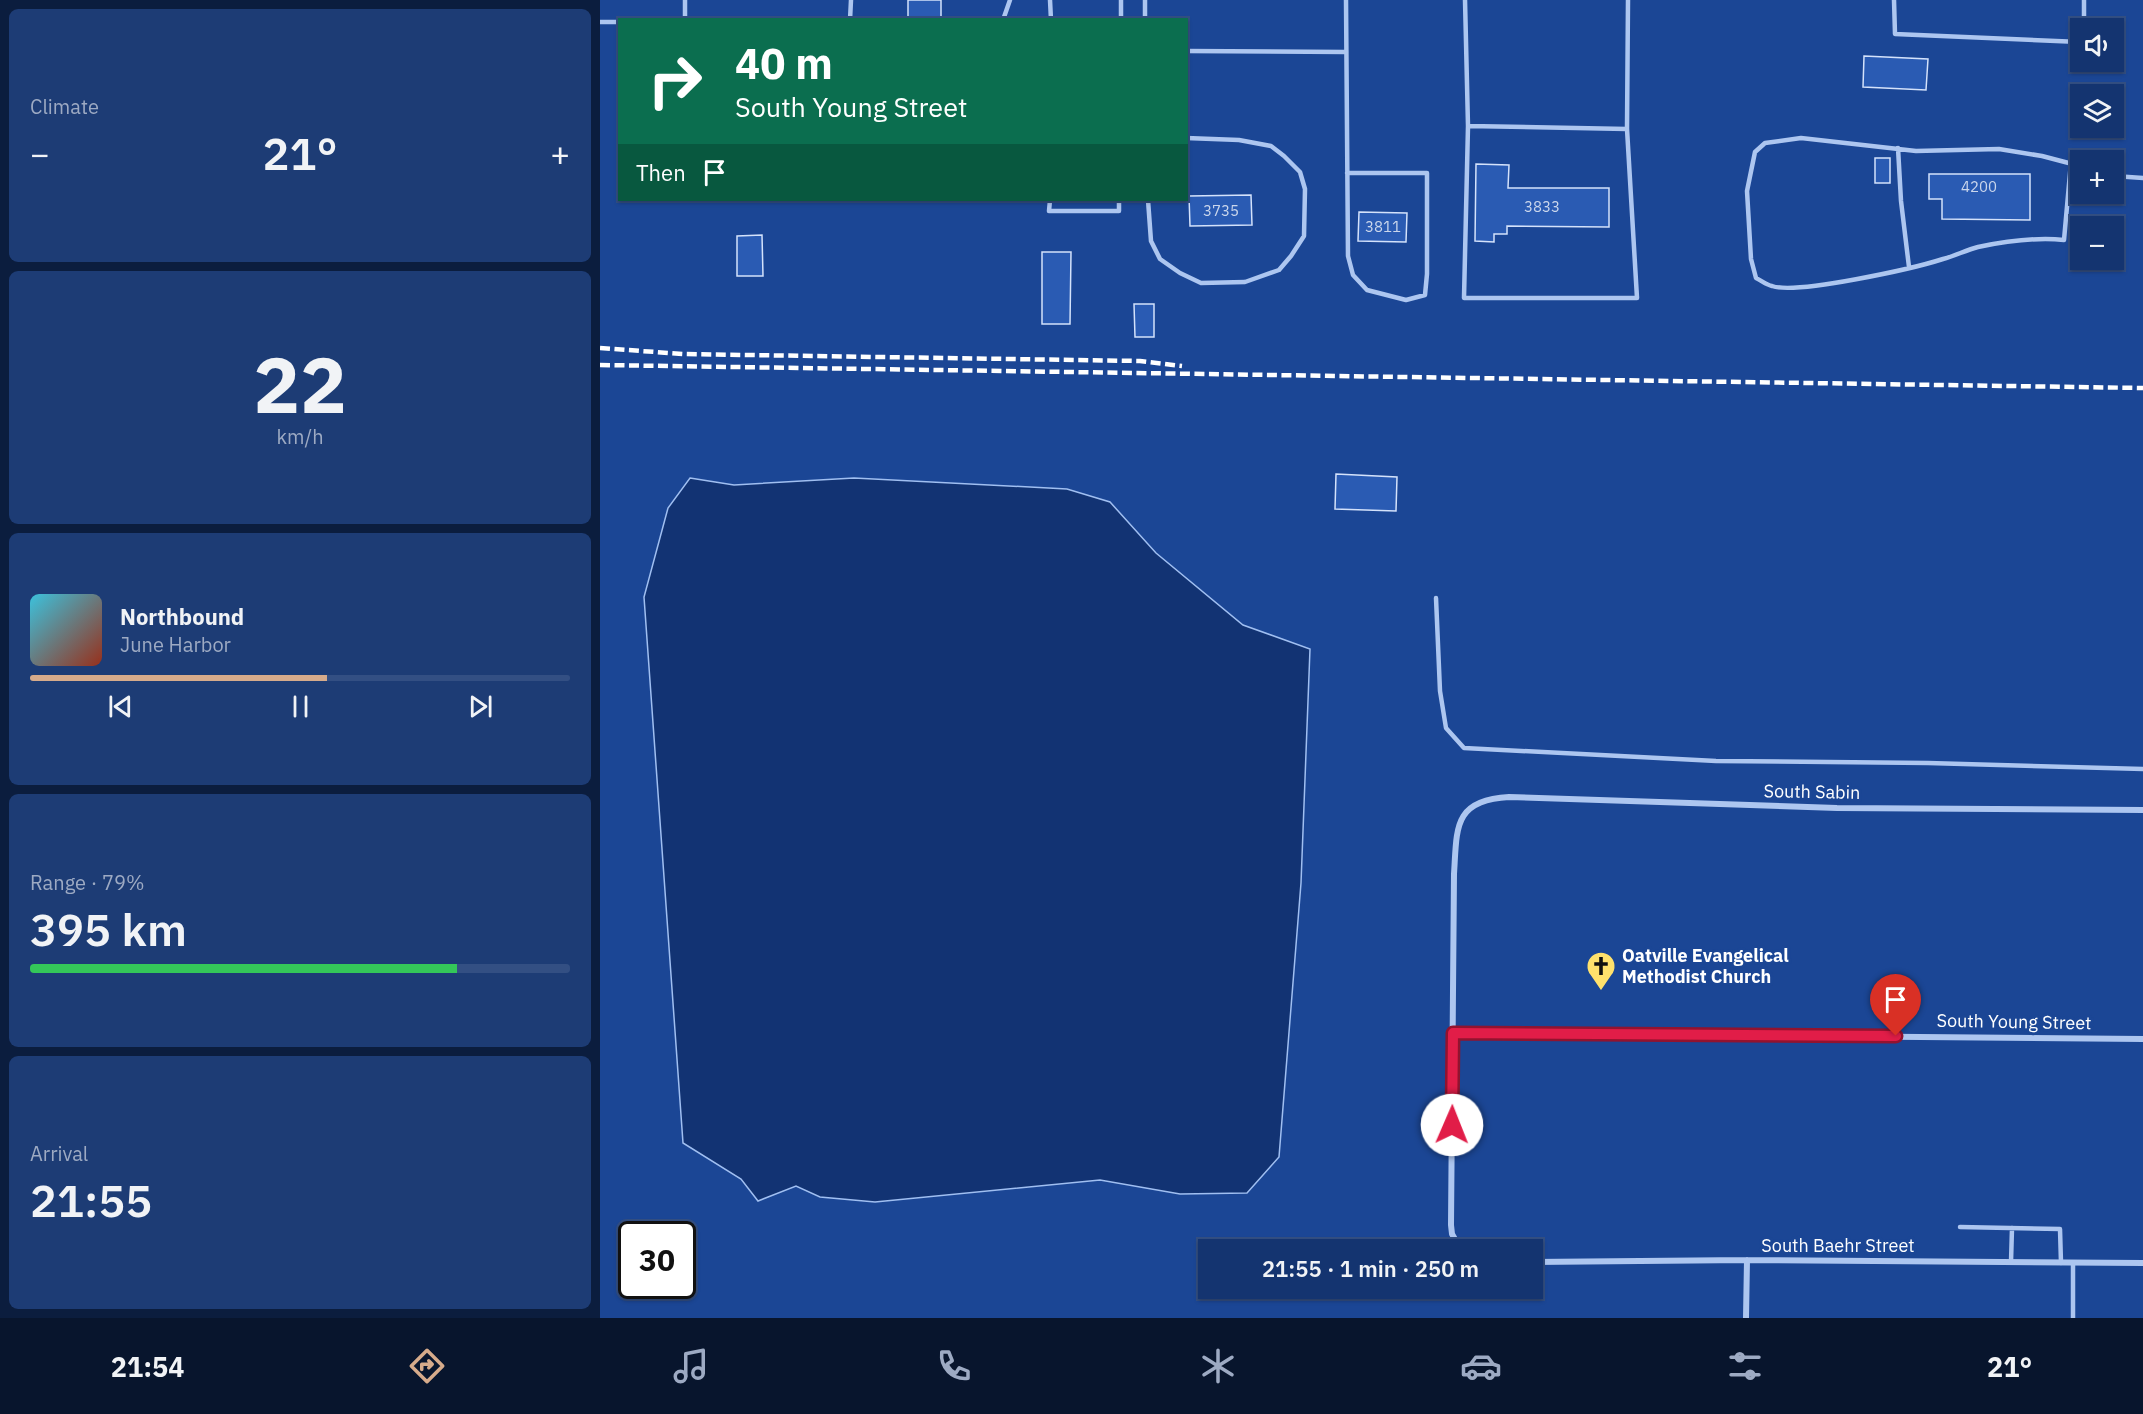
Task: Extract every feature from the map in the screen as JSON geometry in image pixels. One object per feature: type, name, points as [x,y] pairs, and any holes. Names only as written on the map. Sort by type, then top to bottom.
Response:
[{"type":"street","name":"South Sabin","points":[[1453,1033],[1456,831],[1467,811],[1480,801],[1509,797],[1837,808],[2143,810]]},
{"type":"street","name":"South Young Street","points":[[1453,1033],[2143,1039]]},
{"type":"street","points":[[1453,1033],[1451,1225],[1455,1239]]},
{"type":"street","points":[[1746,1318],[1747,1260]]},
{"type":"street","name":"South Baehr Street","points":[[1543,1262],[1747,1260],[2143,1263]]},
{"type":"lane","points":[[685,0],[685,18]]},
{"type":"lane","points":[[850,18],[851,0]]},
{"type":"lane","points":[[1005,18],[1010,0]]},
{"type":"lane","points":[[1050,0],[1051,18]]},
{"type":"lane","points":[[1121,0],[1121,18]]},
{"type":"lane","points":[[1145,0],[1145,18]]},
{"type":"lane","points":[[1346,0],[1346,52],[1347,173],[1348,256],[1353,275],[1367,290],[1406,300],[1425,295],[1427,173],[1347,173]]},
{"type":"lane","points":[[1465,0],[1468,126],[1464,298],[1637,298],[1627,129],[1628,0]]},
{"type":"lane","points":[[1894,0],[1895,34],[2070,42]]},
{"type":"lane","points":[[2084,18],[2085,0]]},
{"type":"lane","points":[[600,22],[618,22]]},
{"type":"lane","points":[[1188,51],[1346,52]]},
{"type":"lane","points":[[1468,126],[1627,129]]},
{"type":"lane","points":[[1148,201],[1151,241],[1161,259],[1180,273],[1202,283],[1245,282],[1279,270],[1304,236],[1305,189],[1300,172],[1284,156],[1271,146],[1239,140],[1188,138]]},
{"type":"lane","points":[[2070,162],[1999,149],[1916,151],[1801,138],[1765,143],[1755,152],[1747,191],[1750,259],[1756,278],[1774,287],[1795,288],[1833,283],[1943,260],[1976,248],[2002,243],[2038,238],[2064,240],[2070,173]]},
{"type":"lane","points":[[1898,148],[1901,201],[1909,267]]},
{"type":"lane","points":[[2124,177],[2143,178]]},
{"type":"lane","points":[[1050,201],[1049,211],[1119,211],[1119,201]]},
{"type":"lane","points":[[1436,598],[1440,691],[1446,728],[1464,748],[1716,761],[1928,763],[2143,769]]},
{"type":"lane","points":[[1960,1227],[2060,1229],[2061,1263]]},
{"type":"lane","points":[[2011,1262],[2012,1228]]},
{"type":"lane","points":[[2073,1263],[2073,1318]]},
{"type":"water","points":[[690,478],[734,485],[854,478],[1067,489],[1110,502],[1156,553],[1243,625],[1310,649],[1301,883],[1279,1157],[1247,1193],[1180,1194],[1100,1180],[875,1202],[820,1197],[796,1186],[758,1201],[741,1179],[683,1143],[644,597],[668,508]]},
{"type":"building","points":[[908,0],[941,0],[941,18],[908,18]]},
{"type":"building","points":[[1864,56],[1928,59],[1926,90],[1863,87]]},
{"type":"building","points":[[1875,158],[1890,158],[1890,183],[1875,183]]},
{"type":"building","points":[[1476,164],[1509,165],[1508,188],[1609,188],[1609,227],[1507,226],[1507,234],[1494,234],[1494,242],[1475,241]]},
{"type":"building","points":[[1929,174],[2030,174],[2030,220],[1942,219],[1942,199],[1929,199]]},
{"type":"building","points":[[1251,195],[1252,225],[1190,226],[1189,196]]},
{"type":"building","points":[[1359,212],[1407,213],[1406,242],[1358,241]]},
{"type":"building","points":[[762,235],[763,276],[737,276],[737,236]]},
{"type":"building","points":[[1042,252],[1071,252],[1070,324],[1042,324]]},
{"type":"building","points":[[1134,304],[1154,304],[1154,337],[1135,337]]},
{"type":"building","points":[[1336,474],[1397,477],[1396,511],[1335,509]]},
{"type":"railway","points":[[600,348],[683,354],[1140,361],[1182,366]]},
{"type":"railway","points":[[600,365],[2143,388]]},
{"type":"place","name":"Oatville Evangelical Methodist Church","points":[[1601,992]]},
{"type":"route","points":[[1452,1125],[1453,1033],[1896,1036]]}]
